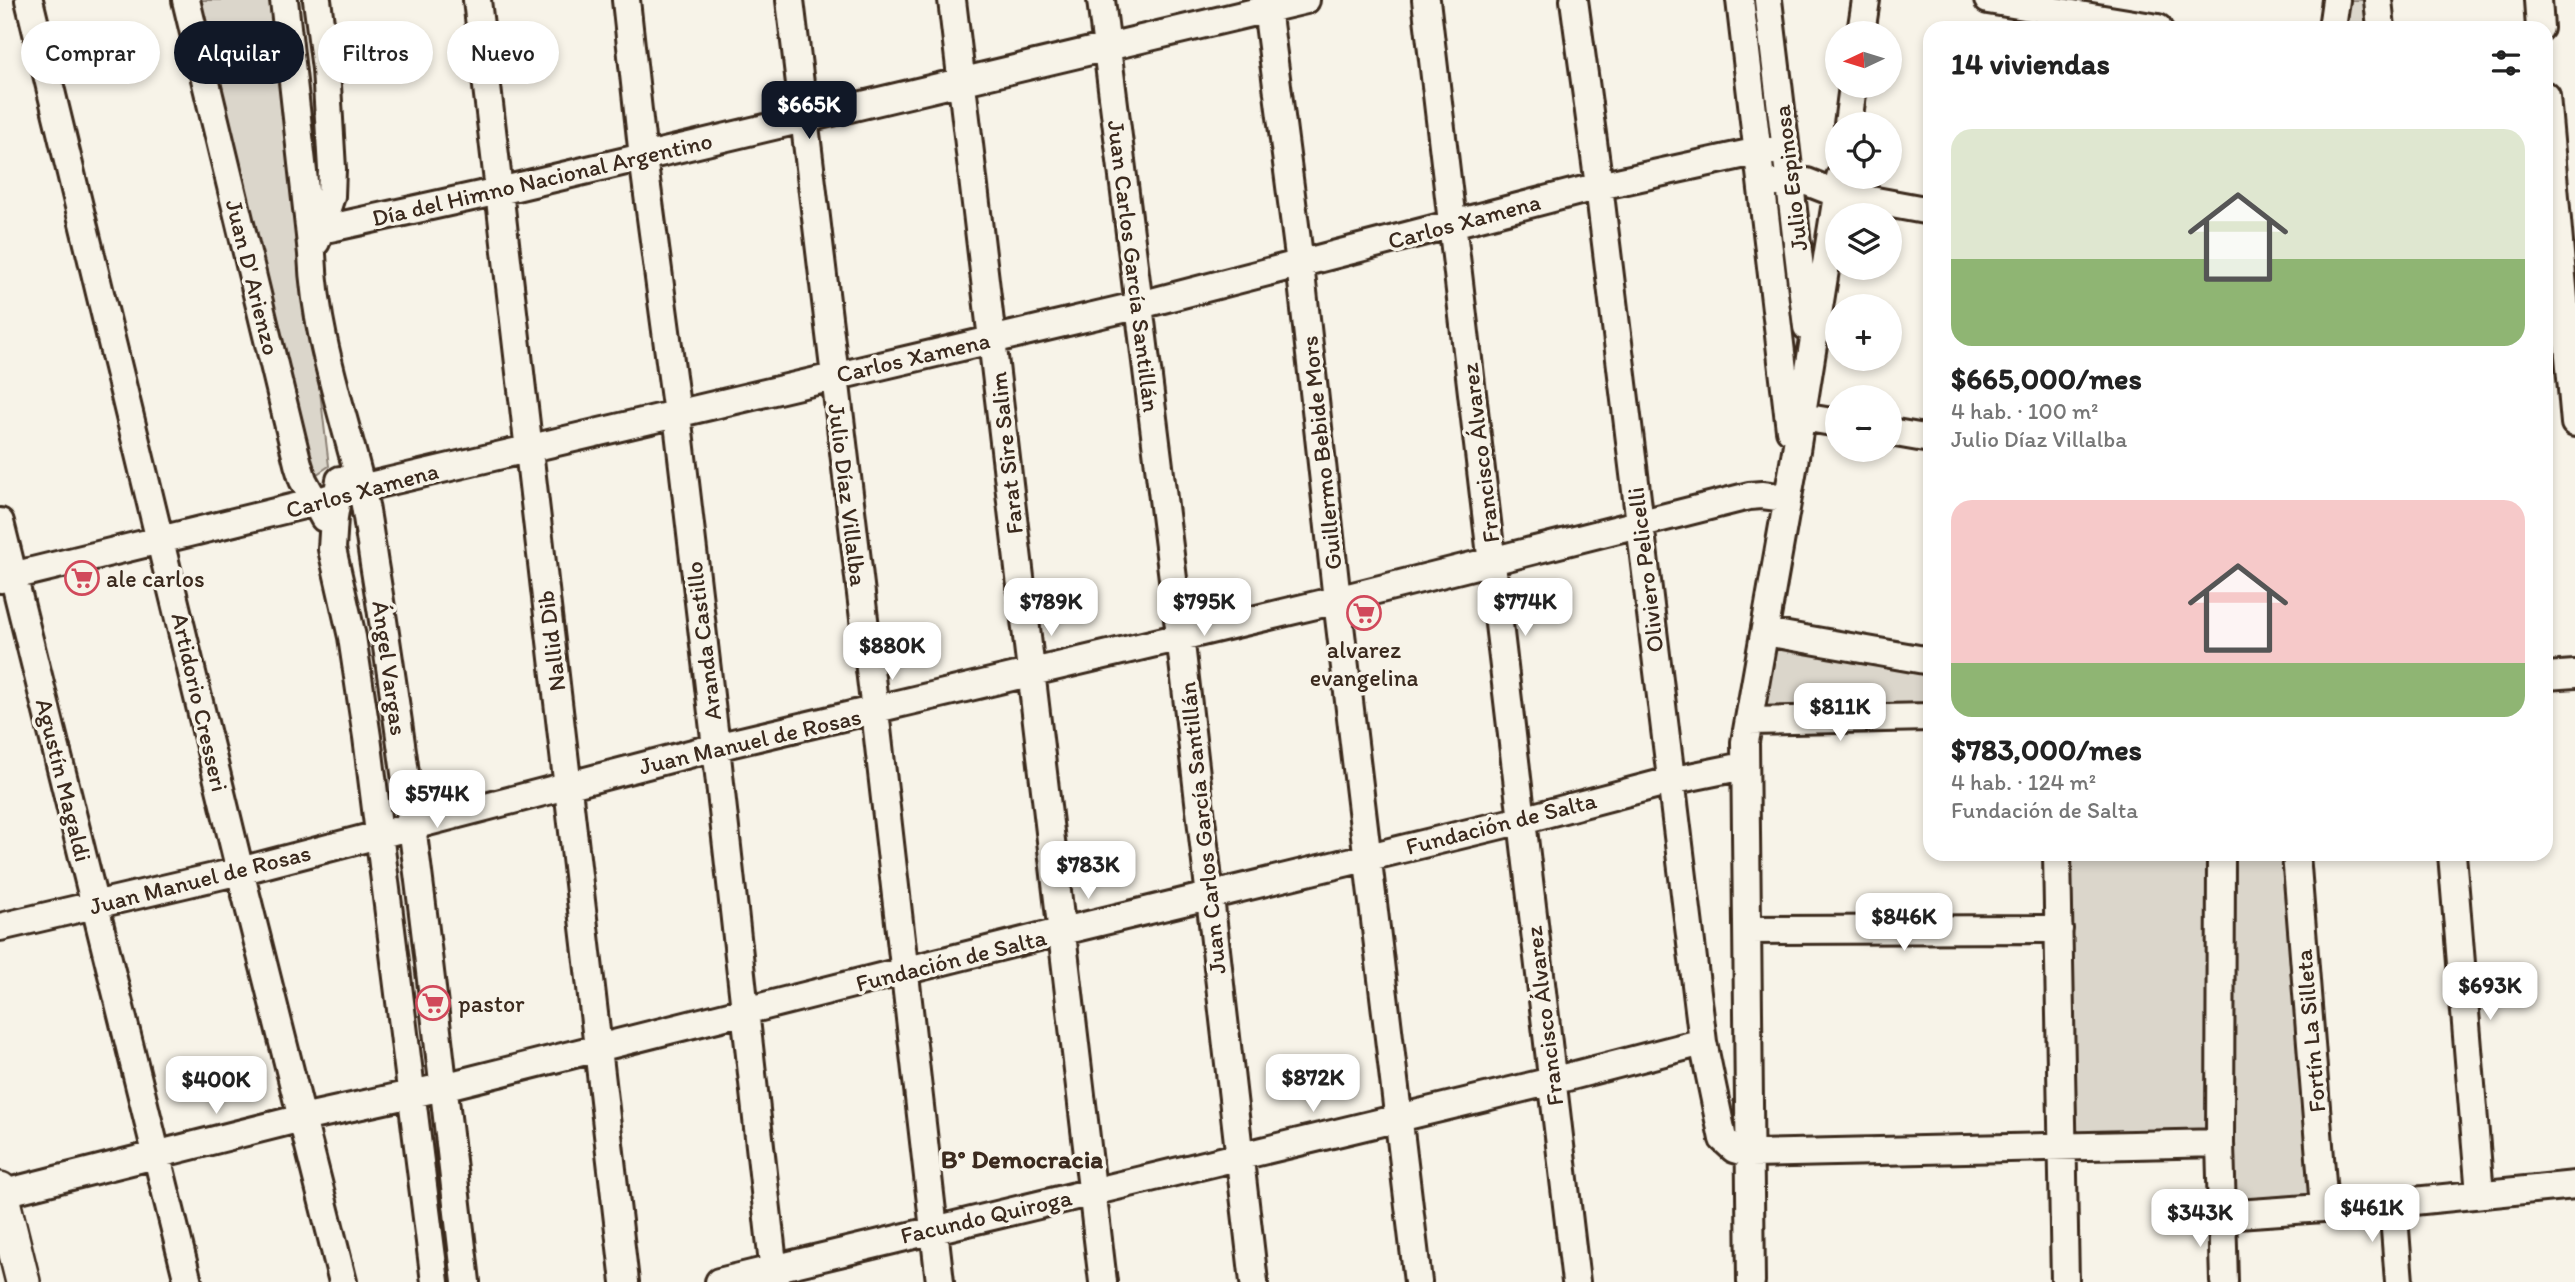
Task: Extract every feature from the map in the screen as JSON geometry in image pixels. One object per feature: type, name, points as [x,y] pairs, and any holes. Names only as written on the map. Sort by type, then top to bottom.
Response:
[{"type":"main road","points":[[0,1192],[23,1282]]},
{"type":"street","name":"Artidorio Cresseri","points":[[29,0],[240,871],[343,1282]]},
{"type":"street","name":"Juan D' Arienzo","points":[[186,0],[298,464],[303,480],[338,495],[325,518],[332,549]]},
{"type":"street","name":"Ángel Vargas","points":[[284,0],[315,226],[313,287],[334,391],[340,479],[338,495],[413,825],[466,1282]]},
{"type":"street","name":"Ángel Vargas","points":[[315,226],[331,195],[332,169],[326,69],[317,0]]},
{"type":"street","name":"Nallid Dib","points":[[477,0],[625,1282]]},
{"type":"street","name":"Aranda Castillo","points":[[626,0],[716,747],[774,1275]]},
{"type":"street","name":"Julio Díaz Villalba","points":[[790,0],[940,1282]]},
{"type":"street","name":"Farat Sire Salim","points":[[952,0],[1103,1282]]},
{"type":"street","name":"Juan Carlos García Santillán","points":[[1101,0],[1180,635],[1254,1282]]},
{"type":"street","name":"Día del Himno Nacional Argentino","points":[[315,226],[330,228],[499,191],[1106,47],[1267,5],[1306,0]]},
{"type":"street","name":"Francisco Álvarez","points":[[1426,0],[1576,1282]]},
{"type":"street","name":"Oliviero Pelicelli","points":[[1574,0],[1703,1042],[1723,1139],[1734,1149],[1751,1154]]},
{"type":"street","name":"Julio Espinosa","points":[[1740,0],[1794,463]]},
{"type":"street","name":"Julio Espinosa","points":[[1768,0],[1811,356]]},
{"type":"street","points":[[1863,21],[1866,0]]},
{"type":"street","points":[[1988,0],[2116,21]]},
{"type":"street","points":[[2333,21],[2336,0]]},
{"type":"street","points":[[2378,0],[2380,21]]},
{"type":"street","points":[[2538,0],[2540,21]]},
{"type":"street","name":"Guillermo Bebide Mors","points":[[1267,5],[1300,264],[1418,1282]]},
{"type":"street","name":"Carlos Xamena","points":[[7,578],[833,375],[1140,305],[1599,186],[1759,150],[1786,151]]},
{"type":"street","points":[[2553,169],[2575,423]]},
{"type":"street","points":[[1763,184],[1790,181],[1825,184]]},
{"type":"street","points":[[1751,1282],[1749,930],[1744,766],[1749,721],[1839,189]]},
{"type":"street","points":[[1850,189],[1923,209]]},
{"type":"street","points":[[1802,417],[1825,421]]},
{"type":"street","points":[[1902,434],[1923,438]]},
{"type":"street","name":"Juan Manuel de Rosas","points":[[0,926],[240,871],[716,747],[875,711],[1180,635],[1337,600],[1749,496],[1787,498]]},
{"type":"street","name":"Agustín Magaldi","points":[[0,522],[7,578],[95,905],[188,1282]]},
{"type":"street","name":"Ángel Vargas","points":[[332,549],[352,637],[381,834],[435,1282]]},
{"type":"street","points":[[1765,632],[1923,660]]},
{"type":"street","points":[[2553,676],[2575,674]]},
{"type":"street","points":[[1749,721],[1923,717]]},
{"type":"street","name":"Fundación de Salta","points":[[0,1192],[302,1118],[443,1087],[1368,855],[1522,820],[1670,781],[1744,766]]},
{"type":"street","points":[[2057,861],[2065,1282]]},
{"type":"street","points":[[2221,861],[2220,1143],[2224,1282]]},
{"type":"street","name":"Fortín La Silleta","points":[[2297,861],[2324,1208]]},
{"type":"street","points":[[2453,861],[2480,1194]]},
{"type":"street","points":[[1749,930],[2059,929]]},
{"type":"street","name":"Facundo Quiroga","points":[[719,1282],[774,1275],[933,1228],[1552,1081],[1703,1042]]},
{"type":"street","points":[[1751,1154],[2220,1143]]},
{"type":"street","points":[[2223,1215],[2393,1203],[2575,1185]]},
{"type":"street","points":[[2393,1203],[2399,1282]]},
{"type":"shaded area","points":[[198,0],[273,0],[276,21],[203,21]]},
{"type":"shaded area","points":[[2337,0],[2375,0],[2377,21],[2334,21]]},
{"type":"shaded area","points":[[218,84],[283,84],[329,466],[311,478]]},
{"type":"shaded area","points":[[1765,632],[1923,660],[1923,715],[1749,721]]},
{"type":"shaded area","points":[[2056,861],[2221,861],[2220,1143],[2063,1146]]},
{"type":"shaded area","points":[[2222,861],[2297,861],[2324,1208],[2223,1215]]},
{"type":"place","name":"ale carlos","points":[[82,578]]},
{"type":"place","name":"alvarez evangelina","points":[[1364,613]]},
{"type":"place","name":"pastor","points":[[433,1003]]},
{"type":"district","name":"B° Democracia","points":[[1022,1159]]}]
